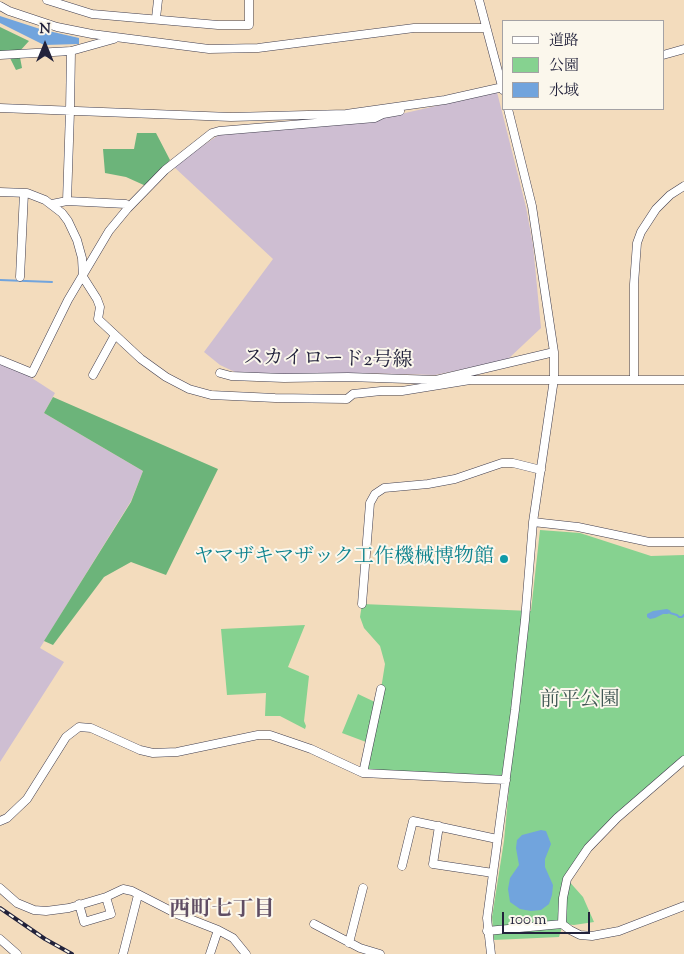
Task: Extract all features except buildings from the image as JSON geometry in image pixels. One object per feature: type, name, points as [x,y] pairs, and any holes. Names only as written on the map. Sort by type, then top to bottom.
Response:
[{"type":"street","points":[[156,18],[158,0]]},
{"type":"street","points":[[51,1],[92,14],[156,18],[218,26],[250,25],[249,0]]},
{"type":"street","points":[[0,108],[240,117],[346,114],[437,101],[502,88],[479,0]]},
{"type":"street","points":[[0,6],[9,11],[57,27],[118,38],[209,49],[258,48],[414,28],[486,28]]},
{"type":"street","points":[[0,55],[71,51],[118,38]]},
{"type":"street","points":[[664,55],[684,50]]},
{"type":"street","points":[[67,201],[71,51]]},
{"type":"street","points":[[0,360],[32,373],[68,300],[109,231],[164,170],[212,133],[219,130],[375,118],[383,114],[424,106],[437,101]]},
{"type":"street","points":[[491,954],[487,918],[522,653],[533,522],[554,379],[554,352],[532,206],[508,110]]},
{"type":"street","points":[[634,380],[634,284],[637,244],[641,232],[656,209],[670,195],[684,186]]},
{"type":"street","points":[[0,192],[24,193],[52,204],[68,221],[77,240],[82,258],[83,277],[100,307],[98,319],[142,359],[166,377],[189,388],[211,395],[347,399],[353,394],[381,390],[402,391],[472,380],[684,380]]},
{"type":"street","points":[[20,277],[24,193]]},
{"type":"street","points":[[52,204],[67,201],[126,204],[128,208]]},
{"type":"street","points":[[93,375],[115,335]]},
{"type":"street","name":"スカイロード2号線","points":[[220,373],[231,376],[436,380],[554,352]]},
{"type":"street","points":[[362,604],[370,503],[375,494],[384,488],[428,484],[455,479],[502,463],[513,463],[541,470]]},
{"type":"street","points":[[533,522],[578,526],[649,542],[684,542]]},
{"type":"street","points":[[363,773],[381,689]]},
{"type":"street","points":[[0,821],[7,818],[27,799],[66,737],[79,727],[91,728],[140,750],[153,753],[177,752],[258,735],[270,735],[311,748],[363,773],[506,780]]},
{"type":"street","points":[[562,924],[563,898],[567,879],[588,848],[618,818],[684,760]]},
{"type":"street","points":[[402,866],[411,822],[413,821],[497,839]]},
{"type":"street","points":[[439,826],[433,864],[493,873]]},
{"type":"street","points":[[0,888],[17,903],[34,910],[53,911],[106,897],[123,889],[132,890],[177,914],[233,938],[246,954]]},
{"type":"street","points":[[349,942],[363,888]]},
{"type":"street","points":[[123,954],[138,894]]},
{"type":"street","points":[[79,904],[84,922],[112,914],[106,897]]},
{"type":"street","points":[[487,931],[562,924],[580,935],[592,936],[619,931],[684,906]]},
{"type":"street","points":[[314,924],[349,942],[359,951],[380,954]]},
{"type":"street","points":[[210,954],[218,930]]},
{"type":"street","points":[[0,939],[17,954]]},
{"type":"shaded area","points":[[497,92],[526,207],[533,245],[541,328],[507,360],[435,375],[358,373],[282,376],[237,373],[220,365],[204,352],[273,259],[173,166],[220,134],[379,119]]},
{"type":"shaded area","points":[[0,362],[21,371],[55,393],[44,413],[143,471],[131,501],[40,648],[64,662],[0,762]]},
{"type":"green space","points":[[0,27],[29,41],[19,52],[22,68],[16,70],[10,58],[0,58]]},
{"type":"green space","points":[[137,133],[156,133],[170,160],[146,186],[126,177],[105,173],[103,149],[134,149]]},
{"type":"green space","points":[[53,397],[218,469],[166,575],[131,562],[104,577],[53,645],[44,641],[131,502],[143,471],[44,413]]},
{"type":"green space","name":"前平公園","points":[[540,530],[580,533],[651,556],[684,555],[684,760],[588,848],[567,879],[583,897],[594,922],[574,925],[563,924],[559,937],[494,940],[492,917],[504,841],[510,777],[363,773],[366,742],[342,733],[358,694],[377,703],[385,664],[380,646],[364,628],[360,617],[362,604],[531,611]]},
{"type":"green space","points":[[305,625],[288,667],[309,676],[304,721],[305,729],[280,716],[265,716],[266,693],[227,695],[221,629]]},
{"type":"water","points":[[0,16],[40,29],[79,38],[79,44],[44,45],[0,23]]},
{"type":"water","points":[[667,609],[671,611],[668,614],[650,619],[647,617],[647,614],[653,611]]},
{"type":"water","points":[[541,830],[546,831],[551,844],[545,859],[545,867],[553,885],[552,895],[549,904],[541,910],[520,909],[510,902],[508,889],[510,878],[519,865],[516,848],[517,840],[522,835]]},
{"type":"waterway","points":[[0,280],[52,282]]},
{"type":"waterway","points":[[670,613],[679,617],[684,615]]},
{"type":"railway","points":[[0,908],[45,939],[72,954]]},
{"type":"place","name":"ヤマザキマザック工作機械博物館","points":[[504,559]]},
{"type":"district","name":"西町七丁目","points":[[222,911]]}]
